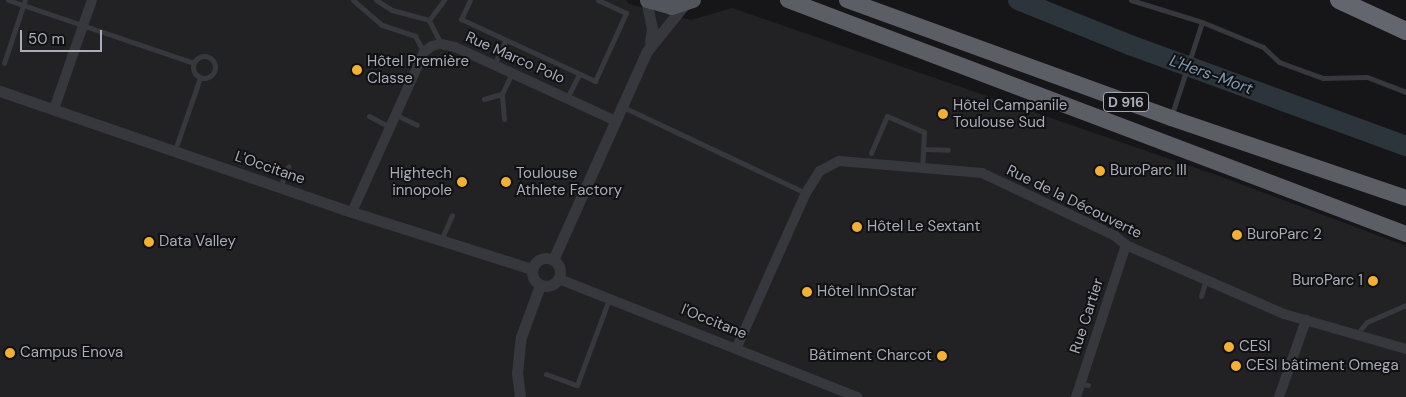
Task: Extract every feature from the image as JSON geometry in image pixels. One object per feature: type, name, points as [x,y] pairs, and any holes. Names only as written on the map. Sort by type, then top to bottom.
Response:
[{"type":"highway","name":"D 916","points":[[788,0],[1406,234]]},
{"type":"highway","name":"D 916","points":[[848,0],[1171,118],[1406,198]]},
{"type":"highway","points":[[1339,0],[1406,31]]},
{"type":"main road","points":[[647,0],[672,6],[689,2]]},
{"type":"street","points":[[54,109],[92,0]]},
{"type":"street","points":[[552,260],[648,51],[652,29],[647,0]]},
{"type":"street","points":[[648,51],[689,2]]},
{"type":"street","name":"Rue Marco Polo","points":[[424,52],[441,44],[494,65],[616,121]]},
{"type":"street","points":[[352,212],[424,52]]},
{"type":"street","name":"L'Occitane","points":[[0,91],[352,212],[532,270]]},
{"type":"street","name":"Rue de la Découverte","points":[[742,351],[806,193],[820,171],[839,161],[982,173],[1115,236],[1126,245],[1206,279],[1306,320],[1341,327],[1356,335],[1406,349]]},
{"type":"street","name":"Rue Cartier","points":[[1076,397],[1085,385],[1126,245]]},
{"type":"street","points":[[540,259],[552,260],[560,270],[559,279],[549,286],[540,285],[533,279],[532,270],[540,259]]},
{"type":"street","name":"l'Occitane","points":[[559,279],[858,397]]},
{"type":"street","points":[[520,397],[518,373],[521,337],[540,285]]},
{"type":"street","points":[[1279,397],[1306,320]]},
{"type":"lane","points":[[8,0],[24,2],[83,25],[194,63],[206,56],[215,63],[214,74],[200,78]]},
{"type":"lane","points":[[353,0],[382,25],[415,36],[424,52]]},
{"type":"lane","points":[[376,0],[392,10],[429,20],[441,44]]},
{"type":"lane","points":[[429,20],[444,0]]},
{"type":"lane","points":[[470,0],[461,19],[595,81],[626,13],[598,0]]},
{"type":"lane","points":[[1132,0],[1202,22],[1263,47],[1279,62],[1323,78],[1367,77],[1406,92]]},
{"type":"lane","points":[[4,63],[24,2]]},
{"type":"lane","points":[[1171,118],[1202,22]]},
{"type":"lane","points":[[494,65],[505,41]]},
{"type":"lane","points":[[194,63],[193,70],[200,78]]},
{"type":"lane","points":[[504,120],[502,94],[512,73]]},
{"type":"lane","points":[[567,98],[579,74]]},
{"type":"lane","points":[[175,151],[200,78]]},
{"type":"lane","points":[[484,99],[502,94]]},
{"type":"lane","points":[[622,107],[806,193]]},
{"type":"lane","points":[[396,115],[417,125]]},
{"type":"lane","points":[[369,116],[390,127]]},
{"type":"lane","points":[[871,153],[887,116],[924,132],[922,168]]},
{"type":"lane","points":[[923,149],[948,150]]},
{"type":"lane","points":[[280,187],[288,167]]},
{"type":"lane","points":[[440,241],[452,215]]},
{"type":"lane","points":[[1200,296],[1206,279]]},
{"type":"lane","points":[[546,374],[577,385],[609,299]]},
{"type":"lane","points":[[1356,335],[1367,322],[1406,305]]},
{"type":"shaded area","points":[[0,0],[626,0],[629,4],[691,20],[732,8],[1222,177],[1406,246],[1406,397],[0,397]]},
{"type":"waterway","name":"L'Hers-Mort","points":[[1018,0],[1130,45],[1406,146]]},
{"type":"place","name":"Hôtel Première Classe","points":[[357,70]]},
{"type":"place","name":"Hôtel Campanile Toulouse Sud","points":[[943,114]]},
{"type":"place","name":"BuroParc III","points":[[1100,171]]},
{"type":"place","name":"Hightech innopole","points":[[462,182]]},
{"type":"place","name":"Toulouse Athlete Factory","points":[[506,182]]},
{"type":"place","name":"Hôtel Le Sextant","points":[[857,227]]},
{"type":"place","name":"BuroParc 2","points":[[1237,235]]},
{"type":"place","name":"Data Valley","points":[[149,242]]},
{"type":"place","name":"BuroParc 1","points":[[1373,281]]},
{"type":"place","name":"Hôtel InnOstar","points":[[807,292]]},
{"type":"place","name":"CESI","points":[[1229,347]]},
{"type":"place","name":"Campus Enova","points":[[10,353]]},
{"type":"place","name":"Bâtiment Charcot","points":[[942,356]]},
{"type":"place","name":"CESI bâtiment Omega","points":[[1236,366]]}]
